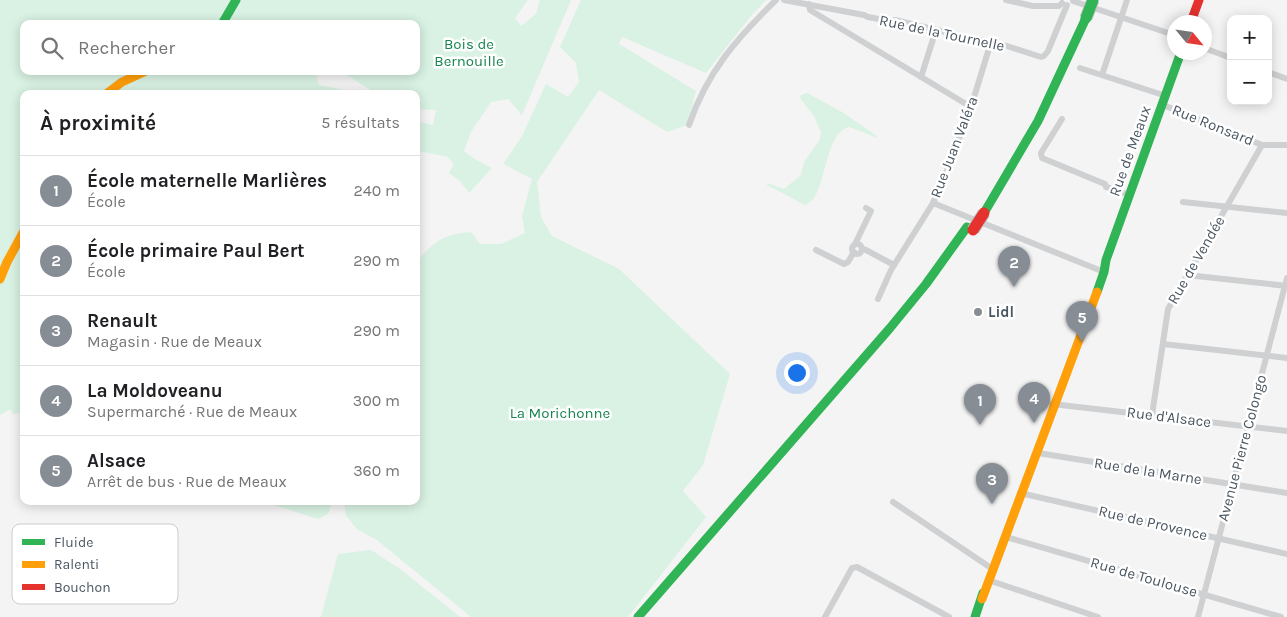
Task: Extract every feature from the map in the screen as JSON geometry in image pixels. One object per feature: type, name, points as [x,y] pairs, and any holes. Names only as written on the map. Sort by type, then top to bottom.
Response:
[{"type":"main road","points":[[224,20],[236,0]]},
{"type":"main road","points":[[1083,17],[1086,0]]},
{"type":"main road","points":[[647,617],[901,327],[947,267],[981,212],[1093,0]]},
{"type":"main road","points":[[1194,15],[1199,0]]},
{"type":"main road","name":"Rue de Meaux","points":[[975,617],[1178,60]]},
{"type":"main road","points":[[111,90],[122,82],[137,75]]},
{"type":"main road","points":[[638,617],[899,318],[970,228]]},
{"type":"main road","points":[[0,279],[6,262],[20,238]]},
{"type":"main road","name":"Rue de Meaux","points":[[991,575],[1038,453],[1053,404],[1062,387],[1066,369]]},
{"type":"street","points":[[689,124],[699,96],[727,52],[776,0]]},
{"type":"street","name":"Rue de la Tournelle","points":[[784,0],[890,21],[895,20],[1044,56],[1048,51],[1063,3]]},
{"type":"street","points":[[1006,0],[1033,6],[1059,6],[1073,0],[1167,33]]},
{"type":"street","points":[[1102,75],[1126,0]]},
{"type":"street","points":[[809,4],[810,10],[971,107]]},
{"type":"street","points":[[921,77],[936,30]]},
{"type":"street","name":"Rue Juan Valéra","points":[[878,299],[894,265],[933,203],[971,107],[991,42]]},
{"type":"street","points":[[1212,51],[1227,57]]},
{"type":"street","name":"Rue Ronsard","points":[[1080,68],[1165,100],[1262,145]]},
{"type":"street","points":[[1272,74],[1285,79]]},
{"type":"street","points":[[1062,119],[1042,153],[1042,158],[1105,184],[1110,188]]},
{"type":"street","points":[[1262,145],[1287,145]]},
{"type":"street","name":"Rue de Vendée","points":[[1152,414],[1168,309],[1262,145]]},
{"type":"street","points":[[1118,191],[1130,195]]},
{"type":"street","points":[[1183,202],[1287,213]]},
{"type":"street","points":[[933,203],[1102,271]]},
{"type":"street","points":[[816,250],[844,264],[848,262],[854,252],[852,248],[871,211],[866,208]]},
{"type":"street","points":[[855,244],[894,265]]},
{"type":"street","points":[[854,252],[860,253],[862,249]]},
{"type":"street","points":[[1188,275],[1286,286]]},
{"type":"street","name":"Avenue Pierre Colongo","points":[[1198,617],[1287,278]]},
{"type":"street","points":[[1163,344],[1287,358]]},
{"type":"street","name":"Rue d'Alsace","points":[[1053,404],[1287,431]]},
{"type":"street","name":"Rue de la Marne","points":[[1038,453],[1287,494]]},
{"type":"street","name":"Rue de Provence","points":[[1021,493],[1287,554]]},
{"type":"street","points":[[893,502],[991,575],[1085,615],[1098,617]]},
{"type":"street","name":"Rue de Toulouse","points":[[1006,537],[1281,617]]},
{"type":"street","points":[[825,617],[852,568],[857,567],[949,617]]},
{"type":"green space","name":"Bois de Bernouille","points":[[0,0],[528,0],[515,18],[521,26],[536,14],[540,0],[571,0],[522,115],[508,99],[491,102],[471,132],[464,151],[492,168],[469,193],[460,181],[449,173],[454,164],[448,157],[420,151],[420,122],[433,125],[436,110],[420,109],[420,90],[371,90],[346,75],[420,75],[420,20],[20,20],[20,75],[316,75],[319,85],[339,90],[20,90],[20,413],[12,414],[11,409],[0,415]]},
{"type":"green space","name":"La Morichonne","points":[[581,0],[766,0],[706,73],[622,37],[619,44],[696,91],[687,125],[667,132],[599,90],[537,182],[541,217],[552,236],[619,269],[730,374],[703,465],[683,491],[706,517],[628,617],[471,617],[377,540],[357,529],[346,516],[345,505],[420,505],[420,258],[439,240],[453,235],[471,232],[480,244],[501,244],[525,233],[522,216],[532,179],[503,164],[522,136],[546,84],[568,97],[579,82],[576,63],[560,47]]},
{"type":"green space","points":[[807,93],[842,112],[877,136],[877,138],[850,127],[842,130],[832,146],[818,190],[813,199],[805,205],[767,185],[767,183],[784,189],[801,175],[804,162],[819,141],[821,133],[814,116],[800,98],[801,95]]},
{"type":"green space","points":[[274,505],[331,505],[328,514],[318,519]]},
{"type":"green space","points":[[371,550],[400,569],[460,617],[321,617],[338,554]]},
{"type":"traffic: fast","points":[[224,20],[236,0]]},
{"type":"traffic: fast","points":[[1086,18],[1093,0]]},
{"type":"traffic: fast","points":[[984,213],[1038,121],[1086,18]]},
{"type":"traffic: fast","points":[[1097,292],[1106,260],[1178,60]]},
{"type":"traffic: fast","points":[[638,617],[890,328],[926,284],[967,227]]},
{"type":"traffic: fast","points":[[975,617],[983,593]]},
{"type":"traffic: slow","points":[[111,90],[122,82],[137,75]]},
{"type":"traffic: slow","points":[[0,279],[20,238]]},
{"type":"traffic: slow","points":[[982,599],[1097,292]]},
{"type":"traffic: jam","points":[[1194,15],[1199,0]]},
{"type":"traffic: jam","points":[[973,230],[984,213]]},
{"type":"place","name":"École primaire Paul Bert","points":[[1014,287]]},
{"type":"place","name":"Lidl","points":[[978,312]]},
{"type":"place","name":"Alsace","points":[[1082,342]]},
{"type":"place","name":"La Moldoveanu","points":[[1034,423]]},
{"type":"place","name":"École maternelle Marlières","points":[[980,425]]},
{"type":"place","name":"Renault","points":[[992,504]]}]
